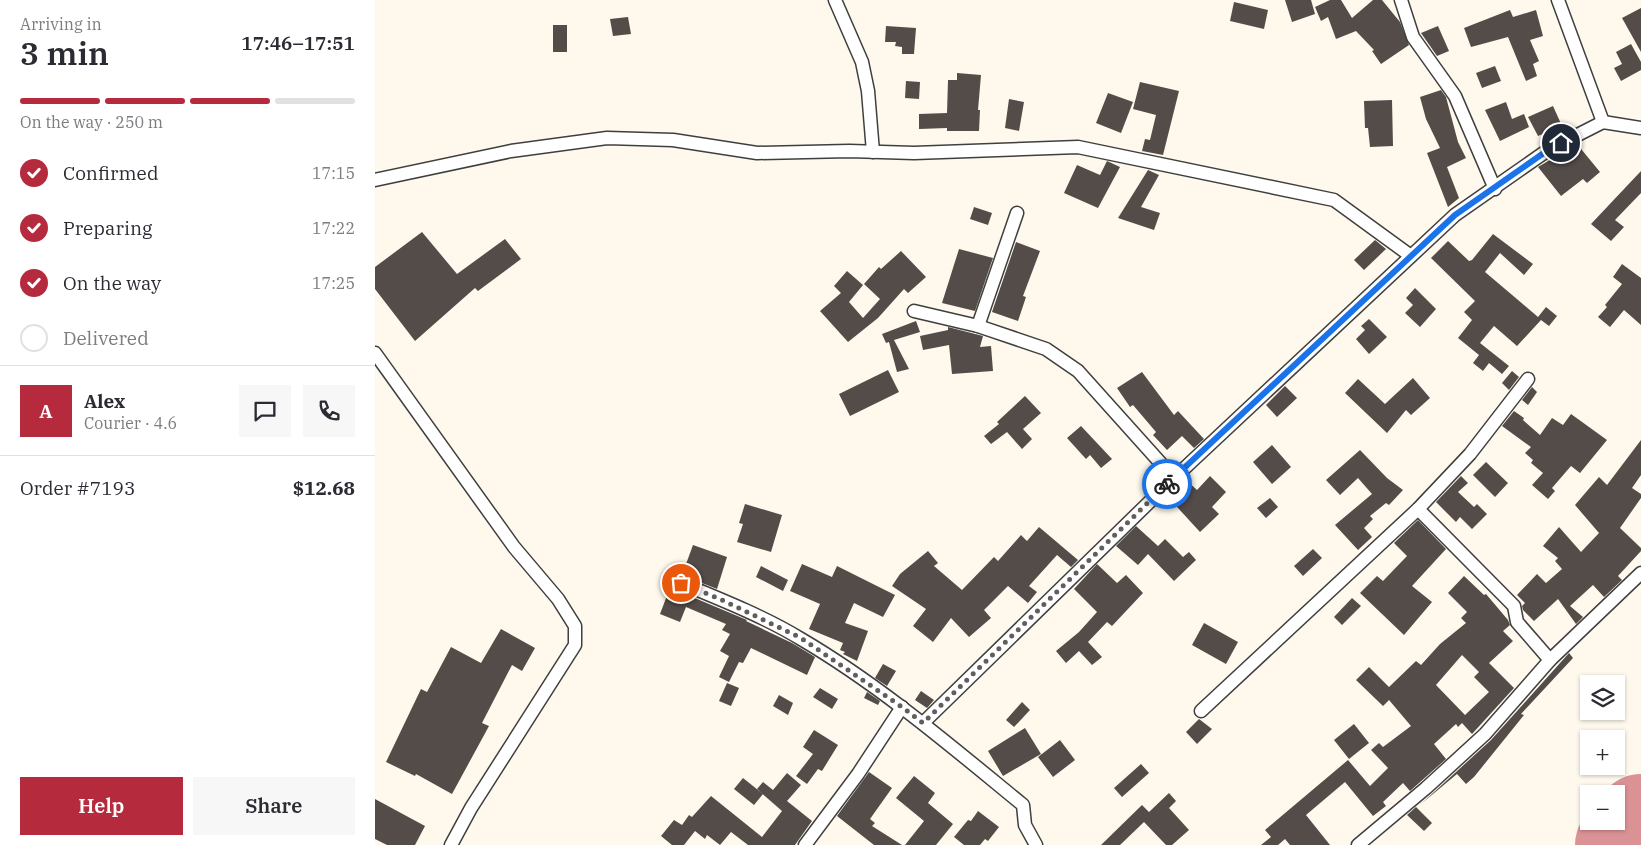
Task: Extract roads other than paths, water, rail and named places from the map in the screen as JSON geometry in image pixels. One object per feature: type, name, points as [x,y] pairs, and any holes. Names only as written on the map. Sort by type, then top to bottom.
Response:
[{"type":"street","points":[[835,0],[863,62],[869,91],[873,152]]},
{"type":"street","points":[[1401,0],[1413,37],[1455,96],[1495,189]]},
{"type":"street","points":[[1558,0],[1603,122]]},
{"type":"street","points":[[923,723],[1174,478],[1455,215],[1495,189],[1548,150],[1603,122],[1641,128]]},
{"type":"street","points":[[375,180],[511,151],[607,138],[673,140],[757,153],[1078,147],[1334,200],[1411,256]]},
{"type":"street","points":[[978,326],[1017,213]]},
{"type":"street","points":[[914,311],[978,326],[1046,349],[1078,371],[1174,478]]},
{"type":"street","points":[[375,353],[514,547],[558,599],[575,626],[575,645],[471,808],[451,845]]},
{"type":"street","points":[[1201,711],[1418,509],[1470,454],[1528,379]]},
{"type":"street","points":[[1418,509],[1514,606],[1517,622],[1550,660]]},
{"type":"street","points":[[1358,845],[1426,788],[1485,734],[1550,660],[1641,573]]},
{"type":"street","points":[[681,583],[720,599],[801,638],[902,707],[1023,805],[1025,825],[1036,845]]},
{"type":"street","points":[[805,845],[858,774],[902,707]]}]
